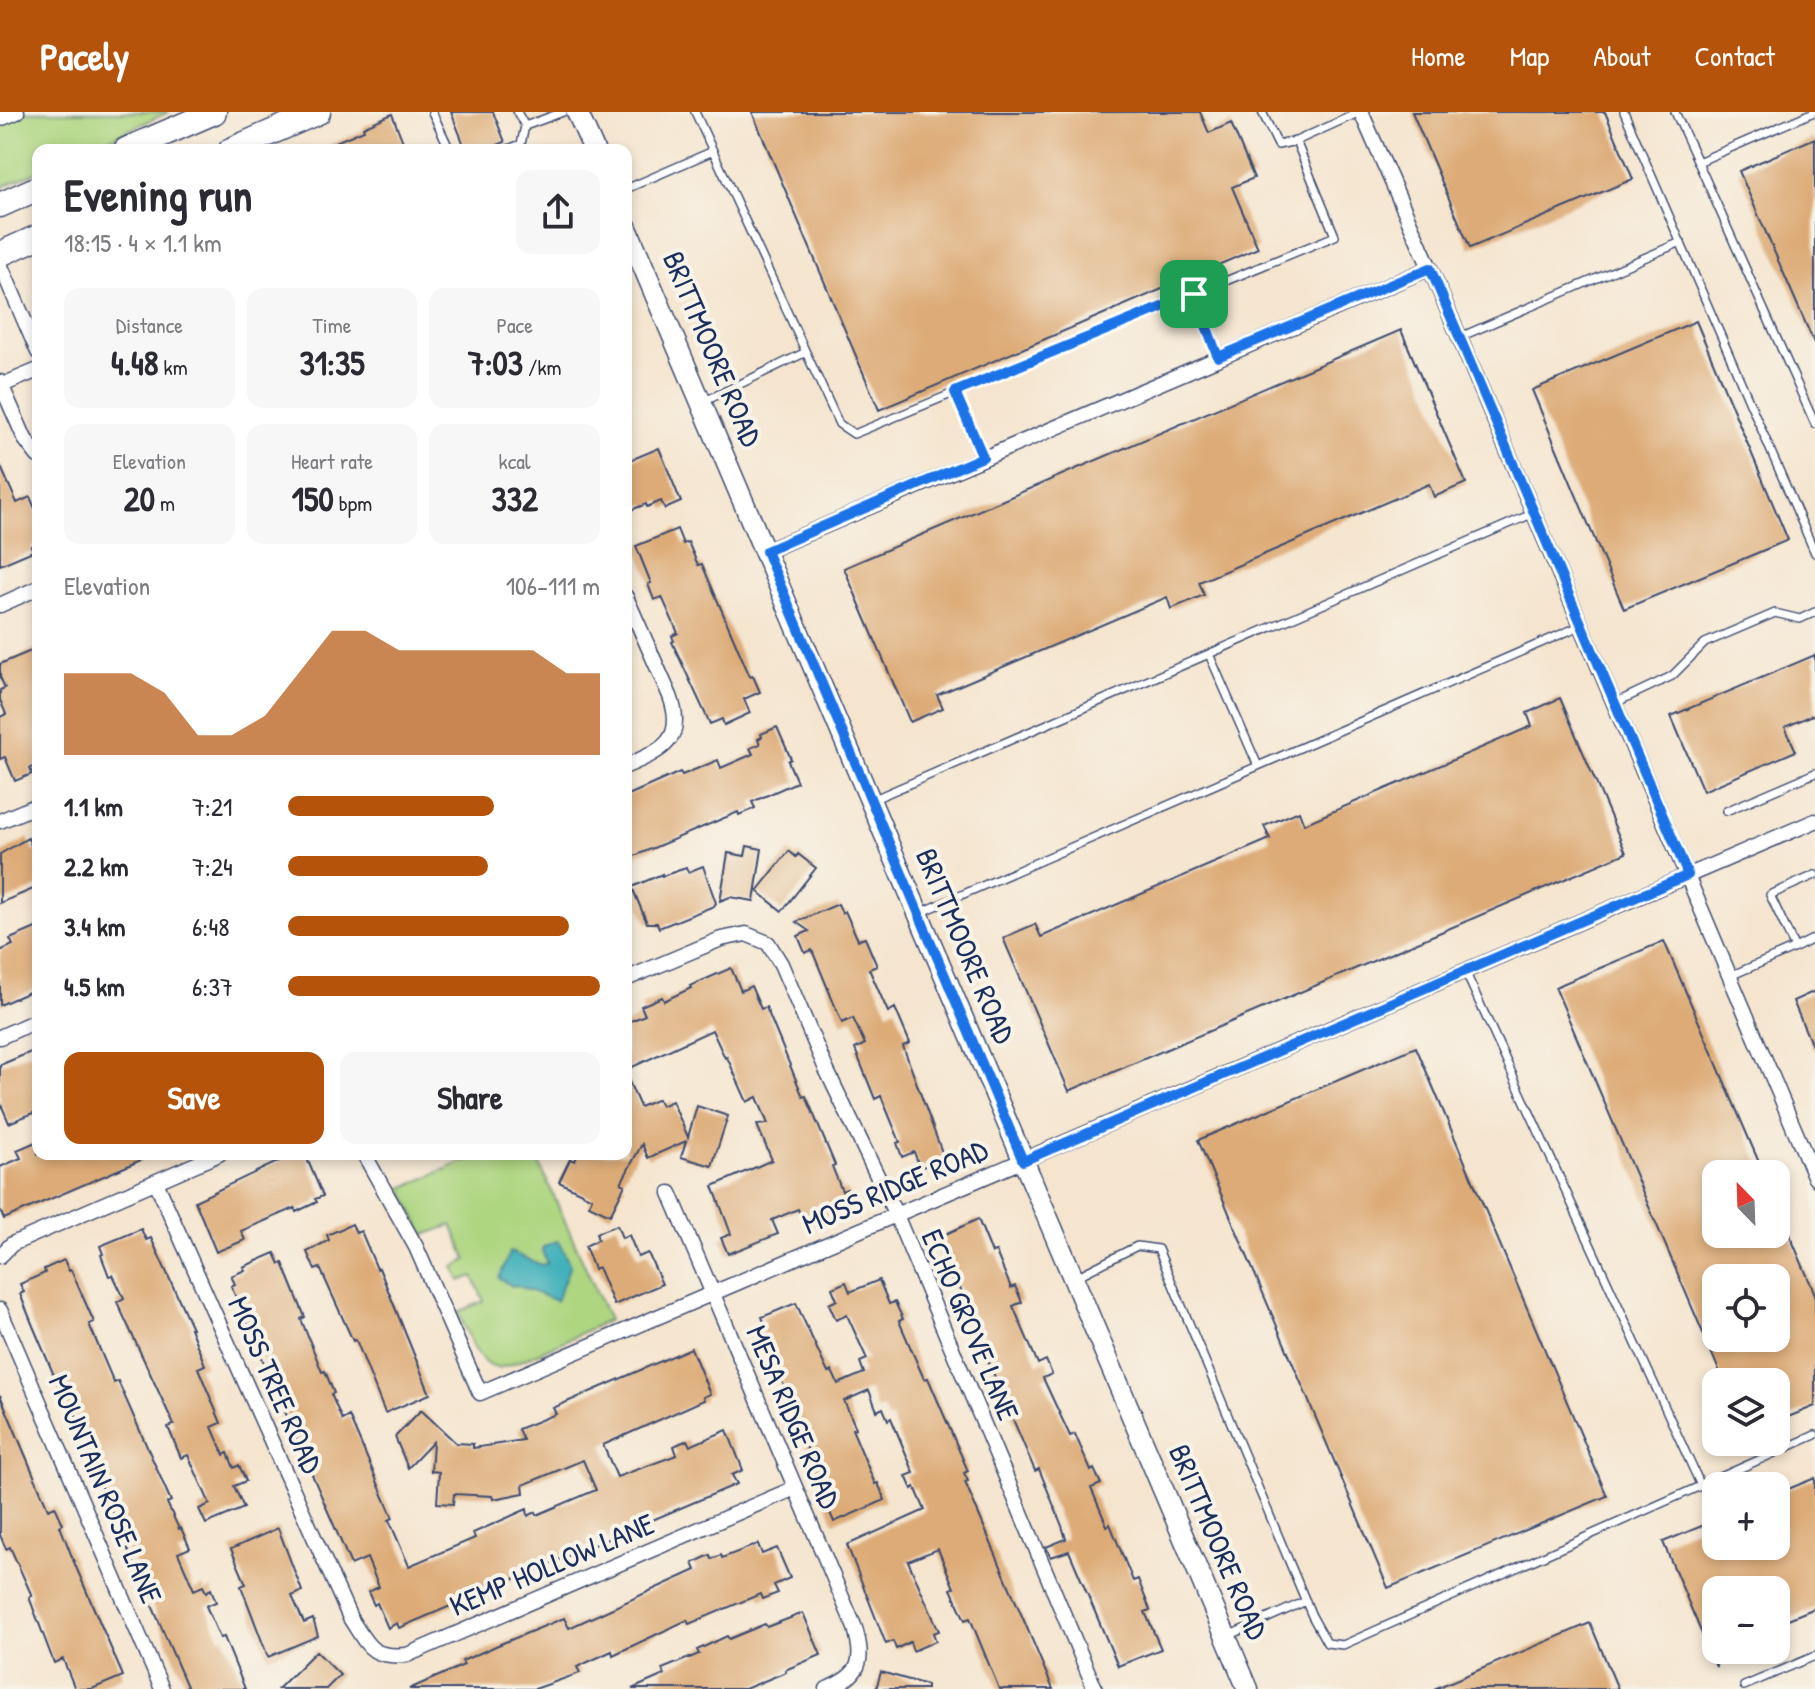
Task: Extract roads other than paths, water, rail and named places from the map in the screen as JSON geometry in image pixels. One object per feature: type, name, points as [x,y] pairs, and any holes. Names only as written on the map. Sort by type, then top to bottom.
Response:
[{"type":"main road","points":[[140,144],[214,112],[227,144]]},
{"type":"main road","points":[[244,144],[318,112]]},
{"type":"main road","points":[[577,112],[591,144]]},
{"type":"main road","points":[[0,205],[32,191]]},
{"type":"main road","points":[[0,254],[32,240]]},
{"type":"main road","name":"BRITTMOORE ROAD","points":[[632,240],[1248,1689]]},
{"type":"street","points":[[0,119],[17,112]]},
{"type":"street","points":[[1360,112],[1460,337],[1815,1178]]},
{"type":"street","points":[[0,264],[32,338]]},
{"type":"street","points":[[766,551],[1430,268]]},
{"type":"street","points":[[32,372],[0,385],[32,448]]},
{"type":"street","points":[[0,605],[32,591]]},
{"type":"street","points":[[632,611],[676,712],[676,728],[666,745],[632,763]]},
{"type":"street","points":[[0,821],[32,808]]},
{"type":"street","name":"MOSS RIDGE ROAD","points":[[367,1160],[416,1247],[480,1393],[1815,821]]},
{"type":"street","name":"ECHO GROVE LANE","points":[[632,976],[721,939],[746,934],[768,943],[781,964],[826,1069],[896,1215],[1095,1689]]},
{"type":"street","points":[[0,1037],[32,1023]]},
{"type":"street","points":[[0,1256],[12,1244],[206,1160]]},
{"type":"street","name":"MOSS TREE ROAD","points":[[156,1182],[346,1608]]},
{"type":"street","name":"MESA RIDGE ROAD","points":[[670,1193],[855,1628],[860,1646],[860,1663],[849,1679],[827,1689]]},
{"type":"street","name":"MOUNTAIN ROSE LANE","points":[[0,1310],[162,1689]]},
{"type":"street","name":"KEMP HOLLOW LANE","points":[[346,1608],[375,1651],[387,1657],[407,1655],[795,1488]]},
{"type":"lane","points":[[432,112],[447,144]]},
{"type":"lane","points":[[517,112],[525,126],[521,144]]},
{"type":"lane","points":[[525,126],[563,112]]},
{"type":"lane","points":[[695,112],[839,424],[854,434],[1335,236],[1296,141]]},
{"type":"lane","points":[[1262,112],[1278,145],[1296,141],[1360,112]]},
{"type":"lane","points":[[1624,112],[1815,553]]},
{"type":"lane","points":[[1675,112],[1815,424]]},
{"type":"lane","points":[[1698,162],[1814,112]]},
{"type":"lane","points":[[632,186],[713,151]]},
{"type":"lane","points":[[1460,337],[1681,242]]},
{"type":"lane","points":[[1194,294],[1218,357]]},
{"type":"lane","points":[[703,402],[804,353]]},
{"type":"lane","points":[[955,392],[983,457]]},
{"type":"lane","points":[[870,801],[1534,513]]},
{"type":"lane","points":[[1615,703],[1672,676],[1705,643],[1775,613],[1800,619],[1815,612]]},
{"type":"lane","points":[[918,914],[1582,625]]},
{"type":"lane","points":[[1209,654],[1258,766]]},
{"type":"lane","points":[[1726,811],[1815,773]]},
{"type":"lane","points":[[1795,948],[1770,895],[1815,875]]},
{"type":"lane","points":[[1730,976],[1815,938]]},
{"type":"lane","points":[[1465,971],[1701,1486]]},
{"type":"lane","points":[[1074,1278],[1137,1246],[1158,1249],[1306,1601],[1327,1643],[1343,1645],[1815,1435]]},
{"type":"lane","points":[[1226,1637],[1306,1601]]},
{"type":"lane","points":[[1744,1686],[1815,1656]]},
{"type":"water","points":[[556,1241],[570,1265],[556,1301],[512,1286],[499,1278],[510,1252],[542,1265],[547,1263],[543,1247]]}]
